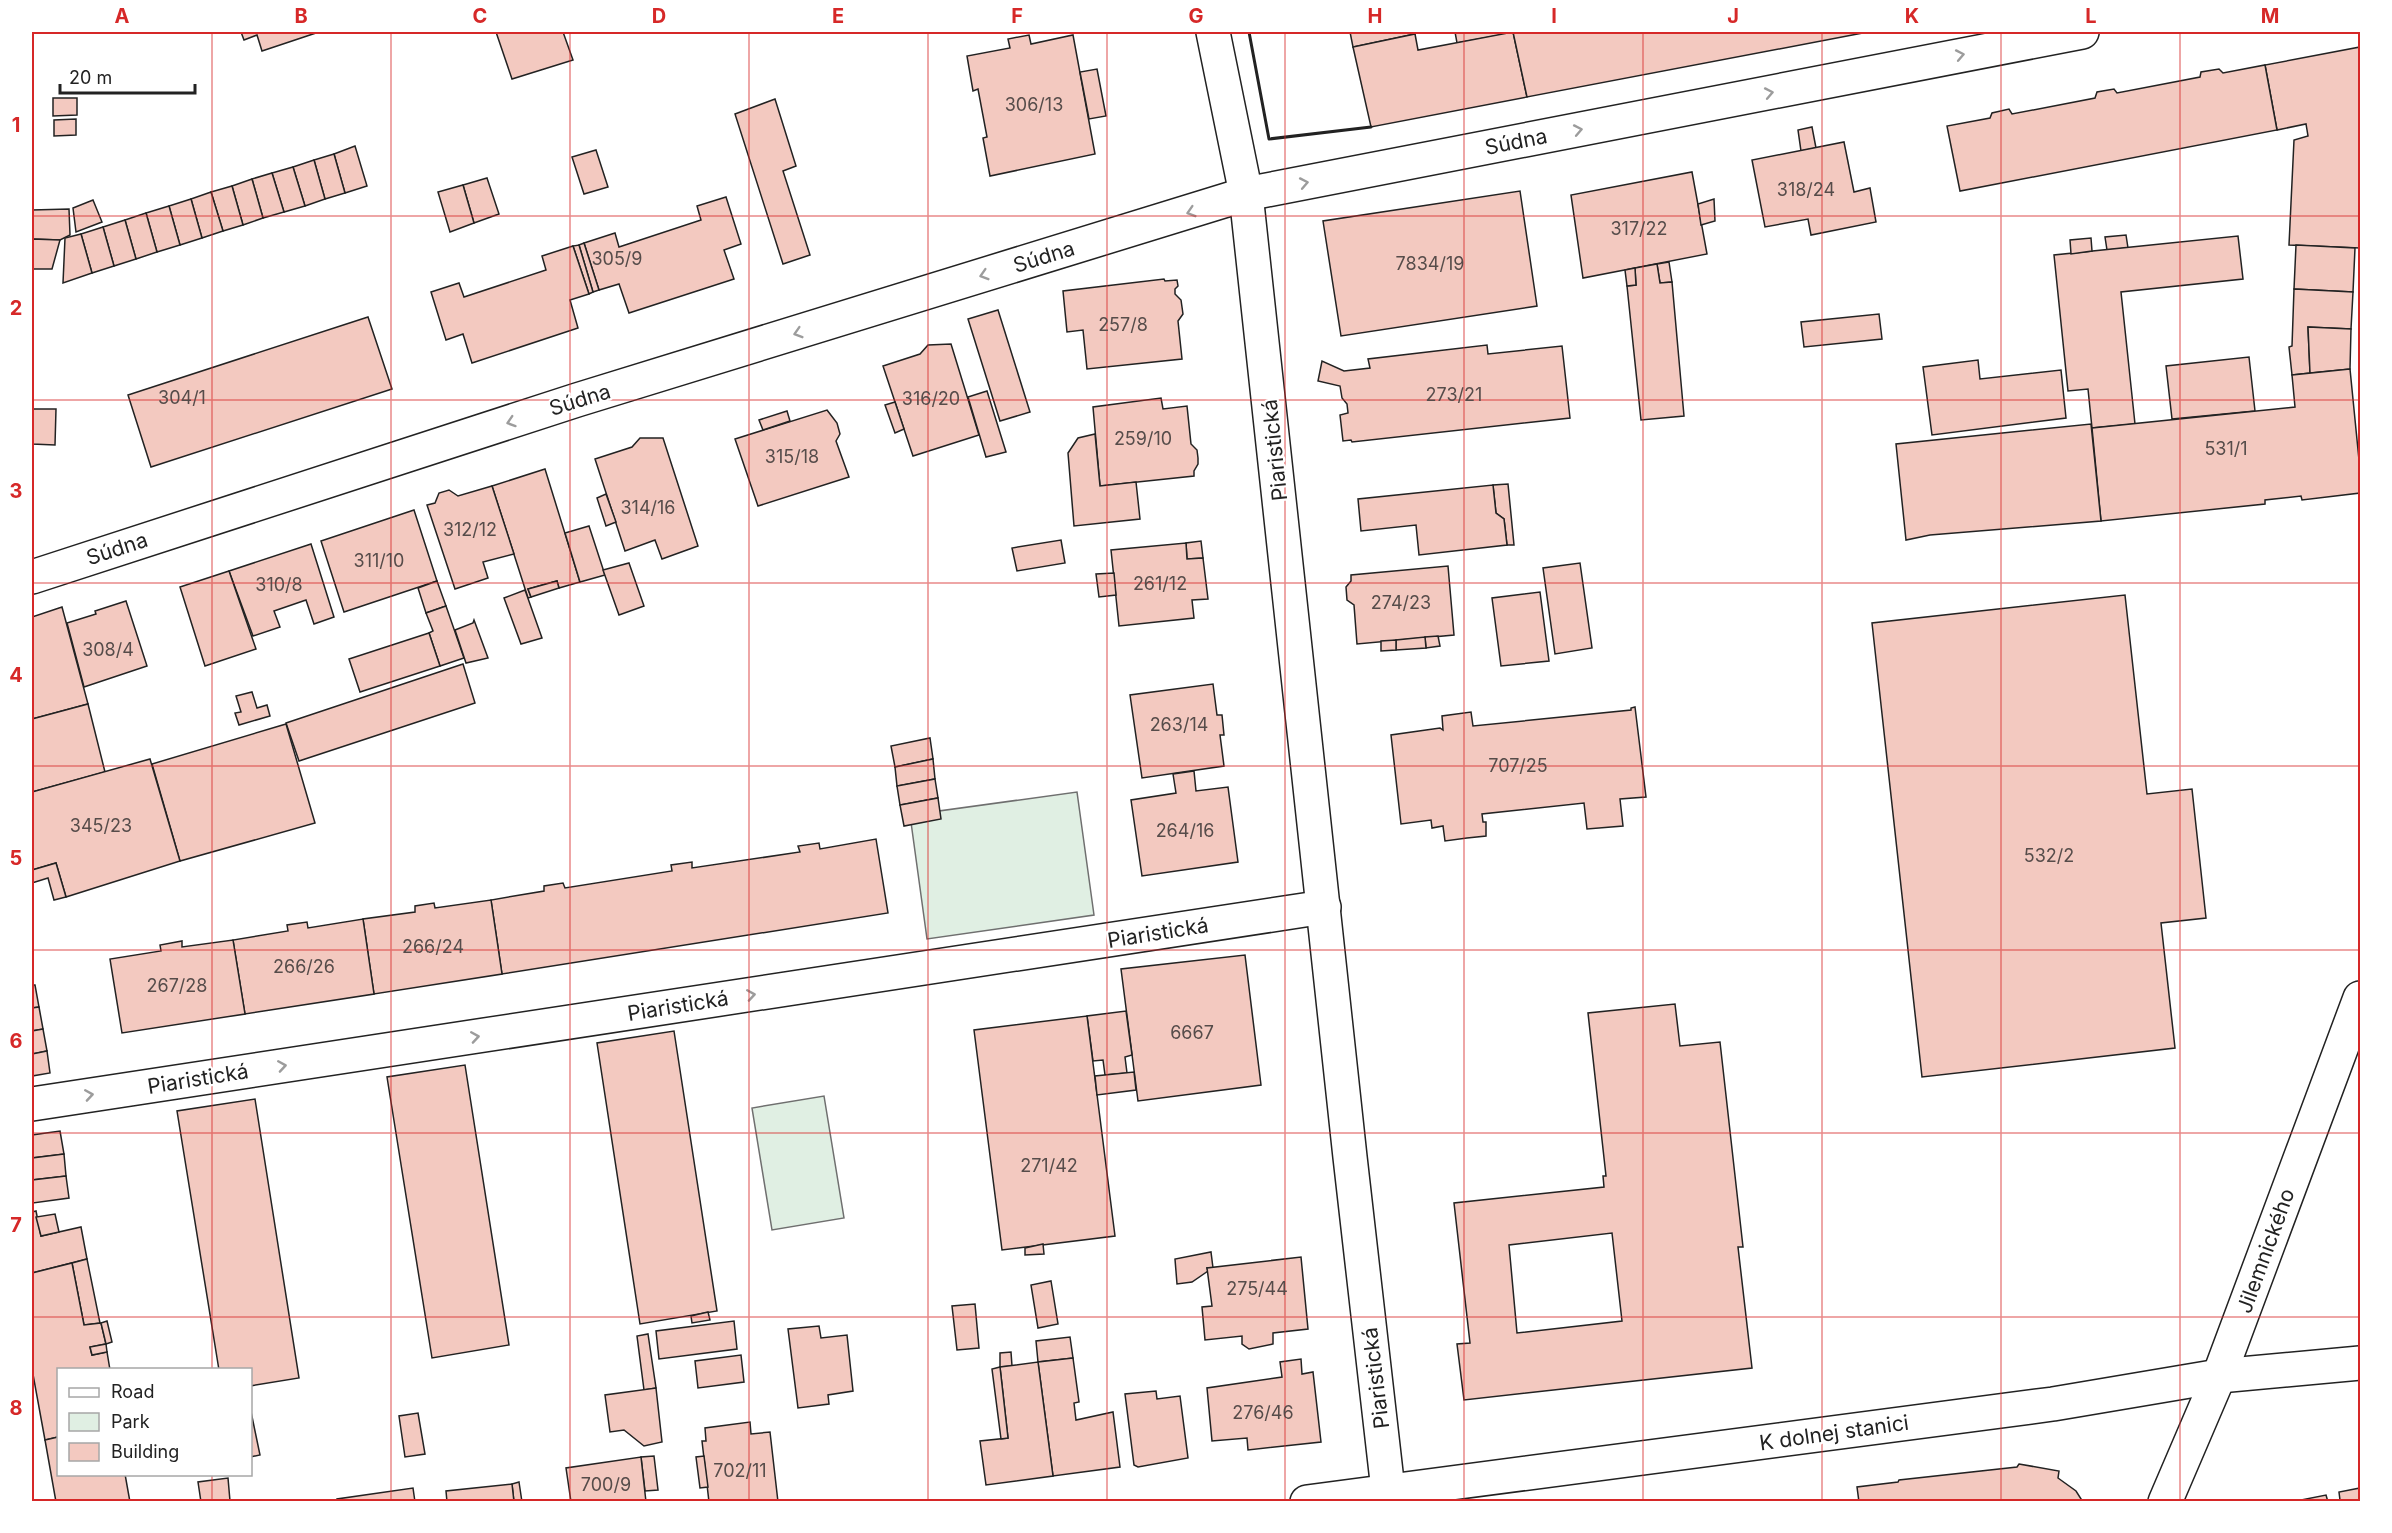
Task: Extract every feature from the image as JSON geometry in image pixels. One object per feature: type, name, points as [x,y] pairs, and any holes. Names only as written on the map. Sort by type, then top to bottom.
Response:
[{"type":"street","name":"Piaristická","points":[[1212,32],[1246,194],[1388,1490]]},
{"type":"street","name":"Súdna","points":[[32,577],[588,397],[1246,194],[2082,32]]},
{"type":"street","name":"Piaristická","points":[[32,1104],[1324,907]]},
{"type":"street","name":"Jilemnického","points":[[2165,1502],[2219,1376],[2361,998]]},
{"type":"street","name":"K dolnej stanici","points":[[1307,1502],[2053,1404],[2219,1376],[2361,1363]]},
{"type":"green space","points":[[1077,792],[1094,915],[927,939],[910,815]]},
{"type":"green space","points":[[824,1096],[844,1218],[772,1230],[752,1108]]},
{"type":"building","points":[[241,32],[319,32],[262,51],[257,35],[244,40]]},
{"type":"building","points":[[496,32],[563,32],[573,60],[512,79]]},
{"type":"building","points":[[1350,32],[1414,32],[1415,34],[1353,47]]},
{"type":"building","points":[[1455,32],[1517,32],[1457,43]]},
{"type":"building","points":[[1513,32],[1527,97],[1371,127],[1353,47],[1415,34],[1418,50]]},
{"type":"building","points":[[1513,32],[1868,32],[1527,97]]},
{"type":"building","points":[[1029,35],[1031,44],[1073,35],[1095,154],[990,176],[983,138],[987,137],[978,89],[973,91],[967,56],[1010,48],[1008,39]]},
{"type":"building","points":[[2360,47],[2360,248],[2289,245],[2294,140],[2308,136],[2306,124],[2277,130],[2265,65]]},
{"type":"building","points":[[2265,65],[2277,130],[1960,191],[1947,126],[1990,118],[1992,113],[2009,109],[2012,114],[2095,98],[2097,92],[2114,89],[2117,93],[2200,77],[2201,72],[2219,69],[2223,73]]},
{"type":"building","points":[[1097,69],[1106,116],[1089,119],[1080,72]]},
{"type":"building","points":[[53,98],[77,98],[77,115],[53,116]]},
{"type":"building","points":[[775,99],[796,166],[783,171],[810,255],[783,264],[735,114]]},
{"type":"building","points":[[76,119],[76,135],[54,136],[54,120]]},
{"type":"building","points":[[1812,127],[1816,148],[1801,151],[1798,130]]},
{"type":"building","points":[[1844,142],[1854,192],[1870,188],[1876,222],[1811,235],[1808,219],[1765,227],[1752,160]]},
{"type":"building","points":[[355,146],[367,186],[345,193],[334,154]]},
{"type":"building","points":[[596,150],[608,187],[584,194],[572,157]]},
{"type":"building","points":[[334,154],[345,193],[325,199],[314,160]]},
{"type":"building","points":[[314,160],[325,199],[305,206],[293,167]]},
{"type":"building","points":[[293,167],[305,206],[284,212],[272,173]]},
{"type":"building","points":[[1692,172],[1707,254],[1583,278],[1571,195]]},
{"type":"building","points":[[272,173],[284,212],[263,218],[252,179]]},
{"type":"building","points":[[487,178],[499,214],[474,223],[463,185]]},
{"type":"building","points":[[252,179],[263,218],[243,225],[232,186]]},
{"type":"building","points":[[463,185],[474,223],[450,232],[438,192]]},
{"type":"building","points":[[232,186],[243,225],[223,231],[211,192]]},
{"type":"building","points":[[1520,191],[1537,306],[1341,336],[1323,221]]},
{"type":"building","points":[[211,192],[223,231],[202,238],[191,199]]},
{"type":"building","points":[[726,197],[741,244],[724,250],[734,279],[629,313],[619,284],[599,290],[584,243],[615,233],[619,247],[701,220],[697,206]]},
{"type":"building","points":[[191,199],[202,238],[180,245],[169,206]]},
{"type":"building","points":[[1714,199],[1715,221],[1701,225],[1698,204]]},
{"type":"building","points":[[93,200],[102,222],[76,232],[73,208]]},
{"type":"building","points":[[169,206],[180,245],[157,252],[146,213]]},
{"type":"building","points":[[69,209],[70,235],[60,240],[32,239],[32,210]]},
{"type":"building","points":[[146,213],[157,252],[136,259],[125,220]]},
{"type":"building","points":[[125,220],[136,259],[114,266],[103,227]]},
{"type":"building","points":[[103,227],[114,266],[92,273],[81,234]]},
{"type":"building","points":[[81,234],[92,273],[63,283],[65,238]]},
{"type":"building","points":[[2126,235],[2128,248],[2107,250],[2105,237]]},
{"type":"building","points":[[2238,236],[2243,279],[2121,292],[2135,424],[2092,428],[2088,389],[2068,391],[2054,255]]},
{"type":"building","points":[[2091,238],[2092,251],[2071,254],[2070,240]]},
{"type":"building","points":[[32,239],[60,240],[52,269],[32,269]]},
{"type":"building","points":[[584,243],[599,290],[593,292],[579,245]]},
{"type":"building","points":[[579,245],[593,292],[589,294],[573,246]]},
{"type":"building","points":[[2296,245],[2355,248],[2353,292],[2294,289]]},
{"type":"building","points":[[573,246],[589,294],[570,300],[578,328],[472,363],[463,334],[446,340],[431,292],[459,283],[464,297],[546,270],[542,256]]},
{"type":"building","points":[[1669,262],[1672,282],[1660,283],[1657,264]]},
{"type":"building","points":[[1657,264],[1660,283],[1672,282],[1684,416],[1641,420],[1627,286],[1636,285],[1635,268]]},
{"type":"building","points":[[1635,268],[1636,285],[1627,286],[1625,270]]},
{"type":"building","points":[[1164,279],[1165,281],[1177,280],[1178,286],[1175,294],[1181,300],[1183,314],[1178,321],[1182,359],[1087,369],[1083,330],[1067,332],[1063,291]]},
{"type":"building","points":[[2294,289],[2353,292],[2351,329],[2308,327],[2310,373],[2292,375],[2289,347],[2292,346]]},
{"type":"building","points":[[998,310],[1030,412],[1000,421],[968,319]]},
{"type":"building","points":[[1879,314],[1882,339],[1804,347],[1801,322]]},
{"type":"building","points":[[368,317],[392,389],[151,467],[128,395]]},
{"type":"building","points":[[2308,327],[2351,329],[2350,369],[2310,373]]},
{"type":"building","points":[[951,344],[979,435],[913,456],[883,366],[920,354],[928,345]]},
{"type":"building","points":[[1487,345],[1488,354],[1562,346],[1570,418],[1352,442],[1351,440],[1343,441],[1340,415],[1348,413],[1347,404],[1342,398],[1340,386],[1318,381],[1322,361],[1344,371],[1370,368],[1368,359]]},
{"type":"building","points":[[2249,357],[2255,411],[2172,419],[2166,366]]},
{"type":"building","points":[[1978,360],[1980,379],[2061,370],[2066,418],[1932,435],[1923,367]]},
{"type":"building","points":[[2350,369],[2360,470],[2360,493],[2302,500],[2301,496],[2265,500],[2265,504],[2101,521],[2092,428],[2295,407],[2292,375]]},
{"type":"building","points":[[987,391],[1006,452],[986,457],[968,397]]},
{"type":"building","points":[[1161,398],[1163,409],[1187,406],[1191,444],[1197,450],[1198,458],[1194,476],[1100,486],[1093,407]]},
{"type":"building","points":[[895,402],[904,429],[895,433],[885,405]]},
{"type":"building","points":[[32,409],[56,409],[55,445],[32,444]]},
{"type":"building","points":[[827,410],[837,423],[840,434],[836,441],[849,477],[758,506],[735,439]]},
{"type":"building","points":[[787,411],[790,421],[763,430],[759,420]]},
{"type":"building","points":[[2091,424],[2101,521],[1930,535],[1906,540],[1896,444]]},
{"type":"building","points":[[1095,434],[1100,486],[1136,482],[1140,519],[1074,526],[1068,453],[1078,438]]},
{"type":"building","points":[[640,438],[663,438],[698,546],[662,559],[655,540],[625,551],[595,459],[632,447]]},
{"type":"building","points":[[545,469],[580,582],[559,588],[557,581],[528,589],[531,597],[528,598],[492,486]]},
{"type":"building","points":[[1508,484],[1514,545],[1507,545],[1504,519],[1496,513],[1493,485]]},
{"type":"building","points":[[1493,485],[1496,513],[1504,519],[1507,545],[1419,555],[1416,525],[1361,531],[1358,499]]},
{"type":"building","points":[[492,486],[514,554],[483,562],[488,578],[455,589],[427,505],[435,503],[439,493],[449,490],[458,496]]},
{"type":"building","points":[[606,494],[616,522],[606,526],[597,498]]},
{"type":"building","points":[[414,510],[437,581],[344,612],[321,541]]},
{"type":"building","points":[[589,526],[605,575],[580,582],[565,533]]},
{"type":"building","points":[[1061,540],[1065,563],[1017,571],[1012,548]]},
{"type":"building","points":[[1201,541],[1203,558],[1187,559],[1186,543]]},
{"type":"building","points":[[1186,543],[1187,559],[1203,558],[1208,599],[1192,600],[1194,618],[1119,626],[1111,550]]},
{"type":"building","points":[[311,544],[334,617],[314,624],[306,600],[274,611],[280,627],[253,636],[229,571]]},
{"type":"building","points":[[629,563],[644,606],[619,615],[603,570]]},
{"type":"building","points":[[1580,563],[1592,648],[1555,654],[1543,568]]},
{"type":"building","points":[[1448,566],[1454,635],[1357,644],[1354,605],[1347,600],[1346,587],[1351,581],[1351,575]]},
{"type":"building","points":[[229,571],[256,649],[205,666],[180,587]]},
{"type":"building","points":[[1114,573],[1116,595],[1099,597],[1096,574]]},
{"type":"building","points":[[437,581],[446,606],[426,613],[418,588]]},
{"type":"building","points":[[557,581],[559,588],[531,597],[528,589]]},
{"type":"building","points":[[525,590],[542,638],[521,644],[504,598]]},
{"type":"building","points":[[1540,592],[1549,661],[1501,666],[1492,598]]},
{"type":"building","points":[[2125,595],[2147,794],[2192,789],[2206,918],[2161,923],[2175,1048],[1922,1077],[1872,623]]},
{"type":"building","points":[[126,601],[147,666],[84,687],[67,623]]},
{"type":"building","points":[[446,606],[464,658],[440,666],[429,633],[433,631],[426,613]]},
{"type":"building","points":[[62,607],[88,704],[32,719],[32,617]]},
{"type":"building","points":[[474,620],[488,658],[466,663],[455,630],[473,623]]},
{"type":"building","points":[[429,633],[440,666],[360,692],[349,659]]},
{"type":"building","points":[[1438,636],[1440,646],[1426,648],[1425,637]]},
{"type":"building","points":[[1425,637],[1426,648],[1396,650],[1396,640]]},
{"type":"building","points":[[1396,640],[1396,650],[1381,651],[1381,641]]},
{"type":"building","points":[[463,664],[475,703],[299,761],[286,723]]},
{"type":"building","points":[[1213,684],[1217,715],[1222,715],[1224,735],[1220,735],[1224,766],[1142,778],[1130,695]]},
{"type":"building","points":[[252,692],[257,708],[267,705],[270,716],[239,725],[235,713],[241,712],[236,696]]},
{"type":"building","points":[[88,704],[105,772],[32,792],[32,719]]},
{"type":"building","points":[[1635,707],[1646,797],[1620,799],[1623,826],[1587,829],[1584,803],[1482,814],[1483,822],[1486,822],[1486,836],[1445,841],[1443,826],[1432,828],[1431,820],[1401,824],[1391,735],[1440,728],[1443,730],[1442,716],[1471,712],[1473,726],[1631,710]]},
{"type":"building","points":[[286,724],[315,823],[180,861],[152,764]]},
{"type":"building","points":[[930,738],[933,759],[895,767],[891,746]]},
{"type":"building","points":[[150,759],[180,861],[66,897],[56,863],[32,870],[32,792]]},
{"type":"building","points":[[933,759],[935,779],[897,786],[895,767]]},
{"type":"building","points":[[1194,771],[1196,791],[1228,787],[1238,862],[1142,876],[1131,800],[1176,793],[1173,774]]},
{"type":"building","points":[[935,779],[938,798],[900,805],[897,786]]},
{"type":"building","points":[[938,798],[941,819],[904,826],[900,805]]},
{"type":"building","points":[[876,839],[888,913],[502,974],[491,900],[544,891],[544,886],[563,883],[565,888],[672,871],[671,865],[692,862],[692,868],[800,852],[798,846],[819,843],[820,849]]},
{"type":"building","points":[[56,863],[66,897],[54,900],[48,878],[32,883],[32,870]]},
{"type":"building","points":[[491,900],[502,974],[374,994],[363,919],[415,912],[415,906],[434,903],[435,908]]},
{"type":"building","points":[[363,919],[374,994],[245,1014],[233,940],[288,931],[287,925],[307,922],[308,928]]},
{"type":"building","points":[[233,940],[245,1014],[122,1033],[110,959],[161,951],[160,945],[182,941],[182,947]]},
{"type":"building","points":[[1245,955],[1261,1085],[1138,1101],[1121,969]]},
{"type":"building","points":[[32,985],[35,985],[39,1007],[32,1008]]},
{"type":"building","points":[[1675,1004],[1680,1046],[1720,1042],[1743,1247],[1738,1247],[1752,1368],[1464,1400],[1457,1344],[1470,1343],[1454,1203],[1604,1187],[1603,1176],[1606,1176],[1588,1013]],"holes":[[[1612,1233],[1622,1321],[1517,1333],[1509,1245]]]},
{"type":"building","points":[[39,1007],[43,1029],[32,1031],[32,1008]]},
{"type":"building","points":[[1126,1011],[1132,1055],[1125,1057],[1127,1073],[1105,1075],[1103,1060],[1093,1061],[1087,1016]]},
{"type":"building","points":[[1087,1016],[1115,1236],[1002,1250],[974,1030]]},
{"type":"building","points":[[43,1029],[47,1051],[32,1054],[32,1031]]},
{"type":"building","points":[[674,1031],[717,1311],[640,1324],[597,1043]]},
{"type":"building","points":[[47,1051],[50,1073],[32,1076],[32,1054]]},
{"type":"building","points":[[465,1065],[509,1345],[432,1358],[387,1077]]},
{"type":"building","points":[[1134,1072],[1136,1090],[1097,1095],[1095,1076]]},
{"type":"building","points":[[255,1099],[299,1378],[252,1386],[252,1368],[219,1368],[177,1111]]},
{"type":"building","points":[[60,1131],[64,1154],[32,1158],[32,1135]]},
{"type":"building","points":[[64,1154],[66,1176],[32,1180],[32,1158]]},
{"type":"building","points":[[66,1176],[69,1198],[33,1203],[32,1180]]},
{"type":"building","points":[[36,1211],[41,1236],[81,1227],[87,1259],[32,1273],[32,1212]]},
{"type":"building","points":[[55,1214],[59,1232],[41,1236],[36,1217]]},
{"type":"building","points":[[1043,1244],[1044,1254],[1025,1255],[1025,1248]]},
{"type":"building","points":[[1211,1252],[1213,1268],[1207,1268],[1208,1271],[1192,1282],[1177,1284],[1175,1259]]},
{"type":"building","points":[[1301,1257],[1308,1329],[1273,1333],[1273,1344],[1249,1349],[1242,1344],[1242,1336],[1205,1340],[1202,1307],[1212,1306],[1207,1268]]},
{"type":"building","points":[[87,1259],[100,1323],[84,1325],[72,1263]]},
{"type":"building","points":[[72,1263],[84,1325],[101,1323],[106,1344],[90,1347],[92,1355],[107,1352],[110,1368],[57,1368],[57,1437],[45,1440],[32,1369],[32,1273]]},
{"type":"building","points":[[1051,1281],[1058,1324],[1038,1328],[1031,1285]]},
{"type":"building","points":[[975,1304],[979,1348],[957,1350],[952,1306]]},
{"type":"building","points":[[708,1312],[710,1320],[692,1323],[691,1316]]},
{"type":"building","points":[[107,1321],[112,1342],[106,1344],[101,1323]]},
{"type":"building","points":[[734,1321],[737,1349],[659,1359],[656,1331]]},
{"type":"building","points":[[819,1326],[821,1338],[847,1335],[853,1391],[828,1395],[829,1404],[798,1408],[788,1329]]},
{"type":"building","points":[[648,1334],[656,1388],[644,1390],[637,1336]]},
{"type":"building","points":[[1070,1337],[1073,1358],[1038,1362],[1036,1341]]},
{"type":"building","points":[[106,1344],[107,1352],[92,1355],[90,1347]]},
{"type":"building","points":[[1011,1352],[1012,1366],[1000,1367],[1000,1353]]},
{"type":"building","points":[[741,1355],[744,1382],[698,1388],[695,1361]]},
{"type":"building","points":[[1073,1358],[1079,1402],[1074,1403],[1076,1420],[1113,1412],[1120,1467],[1053,1476],[1038,1362]]},
{"type":"building","points":[[1301,1359],[1302,1374],[1313,1372],[1321,1442],[1248,1450],[1247,1438],[1212,1441],[1207,1388],[1282,1377],[1280,1362]]},
{"type":"building","points":[[1038,1362],[1053,1476],[986,1485],[980,1441],[1008,1438],[1000,1367]]},
{"type":"building","points":[[1000,1367],[1008,1438],[1001,1439],[992,1369]]},
{"type":"building","points":[[656,1388],[662,1442],[644,1446],[624,1430],[610,1432],[605,1395]]},
{"type":"building","points":[[1156,1391],[1157,1399],[1180,1396],[1188,1458],[1138,1467],[1134,1465],[1125,1394]]},
{"type":"building","points":[[418,1413],[425,1454],[405,1457],[399,1416]]},
{"type":"building","points":[[252,1417],[260,1455],[252,1457]]},
{"type":"building","points":[[750,1422],[751,1434],[770,1432],[778,1502],[709,1502],[702,1441],[706,1441],[705,1428]]},
{"type":"building","points":[[57,1437],[57,1476],[125,1476],[130,1502],[56,1502],[45,1440]]},
{"type":"building","points":[[654,1456],[658,1490],[645,1491],[641,1457]]},
{"type":"building","points":[[704,1456],[708,1487],[700,1488],[696,1457]]},
{"type":"building","points":[[641,1457],[646,1502],[571,1502],[566,1468]]},
{"type":"building","points":[[2019,1464],[2059,1471],[2058,1478],[2076,1491],[2083,1502],[1859,1502],[1857,1487],[2017,1467]]},
{"type":"building","points":[[228,1478],[230,1501],[201,1502],[198,1482]]},
{"type":"building","points":[[519,1482],[522,1502],[514,1502],[512,1484]]},
{"type":"building","points":[[512,1484],[514,1502],[447,1502],[446,1491]]},
{"type":"building","points":[[413,1488],[415,1502],[337,1502],[337,1499]]},
{"type":"building","points":[[2360,1488],[2360,1502],[2335,1502],[2340,1500],[2339,1492]]},
{"type":"building","points":[[2326,1495],[2328,1502],[2291,1502]]},
{"type":"wall","points":[[1249,32],[1269,139],[1371,127]]}]
